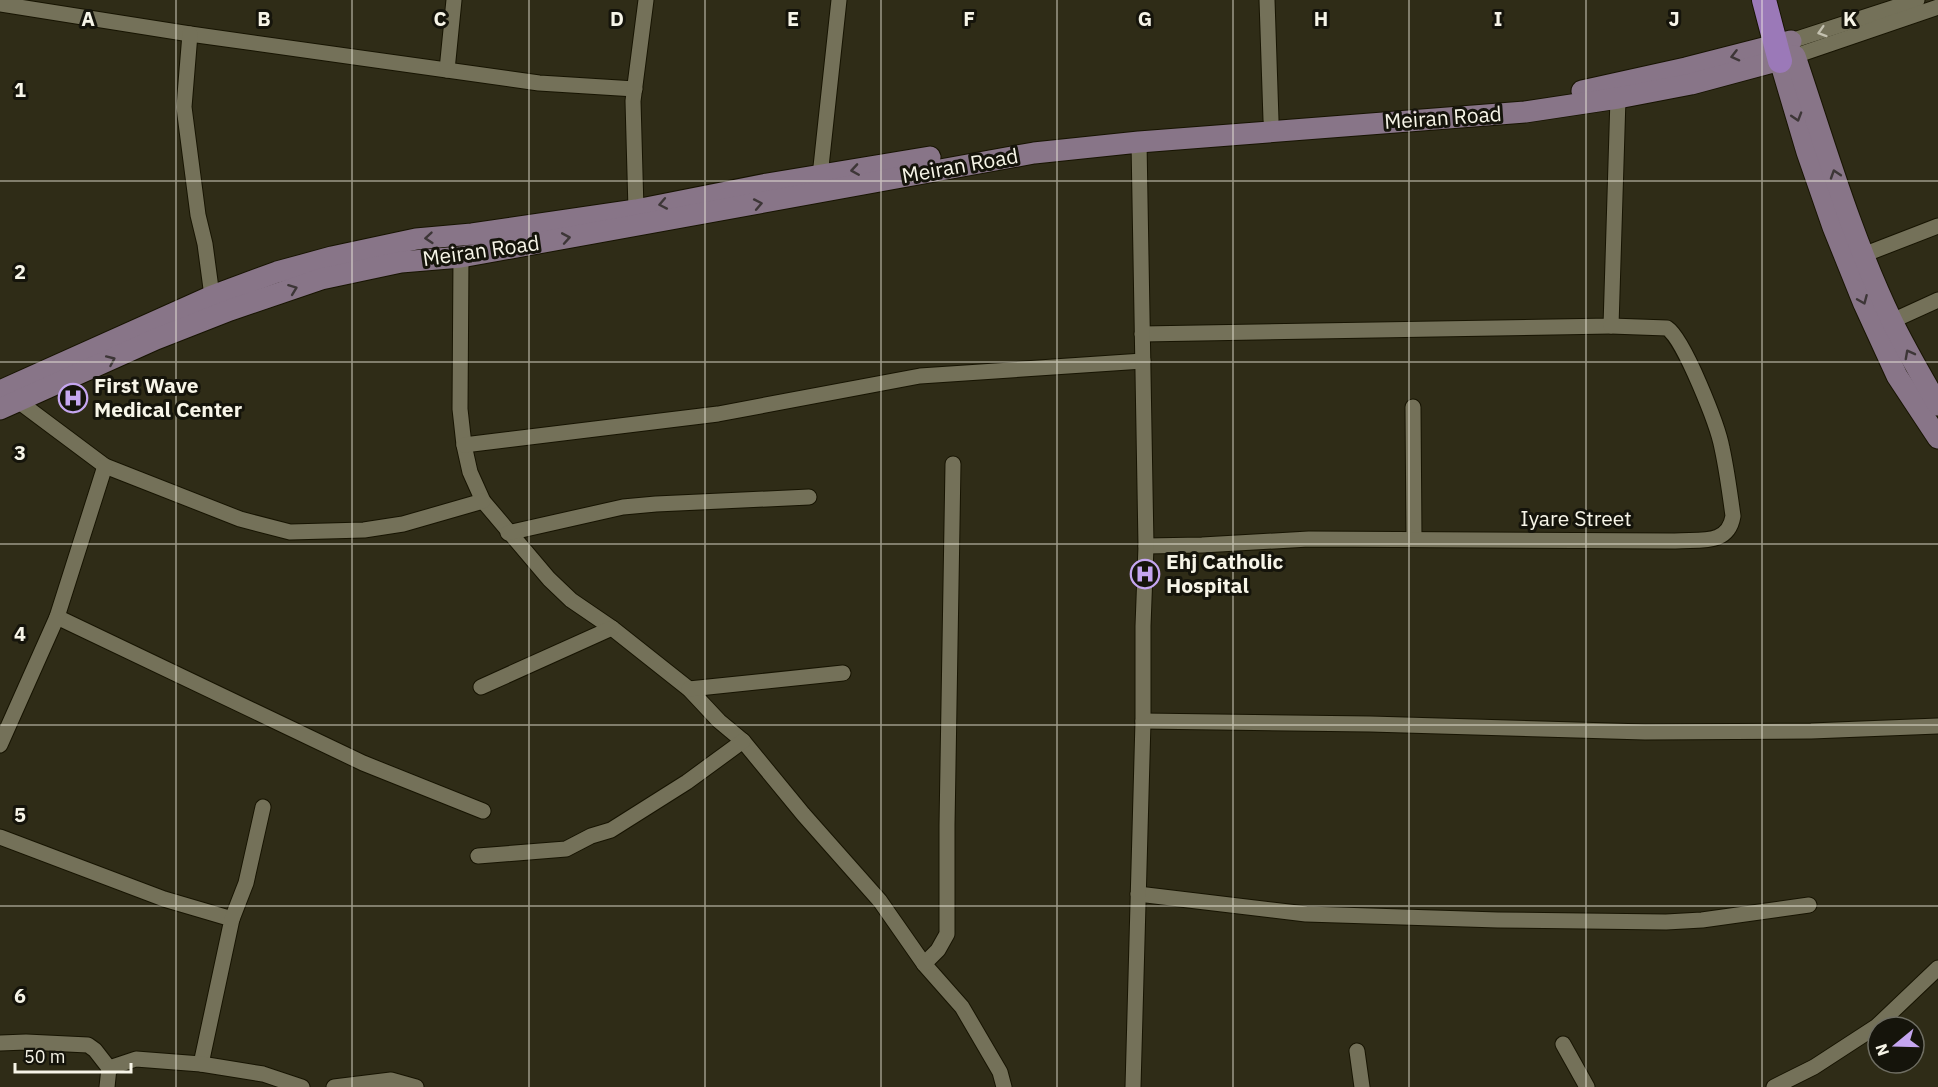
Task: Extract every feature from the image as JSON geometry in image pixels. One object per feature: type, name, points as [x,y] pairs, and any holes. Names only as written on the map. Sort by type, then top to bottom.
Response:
[{"type":"main road","points":[[1764,0],[1786,51],[1863,255],[1892,321],[1938,405]]},
{"type":"main road","points":[[1780,0],[1786,51],[1807,152],[1833,227],[1864,304],[1897,376],[1938,438]]},
{"type":"main road","name":"Meiran Road","points":[[6,400],[230,310],[321,279],[401,262],[461,257],[1034,153],[1139,142],[1525,112],[1618,98],[1689,76],[1786,51]]},
{"type":"main road","name":"Meiran Road","points":[[6,400],[212,296],[332,257],[416,239],[472,234],[636,210],[1043,138],[1402,110],[1570,93],[1689,76]]},
{"type":"street","points":[[447,70],[454,0]]},
{"type":"street","points":[[636,210],[633,101],[646,0]]},
{"type":"street","points":[[820,176],[839,0]]},
{"type":"street","points":[[1267,0],[1271,120]]},
{"type":"street","name":"Meiran Road","points":[[1895,15],[1917,0]]},
{"type":"street","points":[[0,4],[539,84],[635,89]]},
{"type":"street","name":"Meiran Road","points":[[1786,51],[1895,15],[1938,7]]},
{"type":"street","points":[[190,34],[184,107],[198,215],[205,244],[212,296]]},
{"type":"street","points":[[1142,334],[1611,327],[1618,98]]},
{"type":"street","points":[[1133,1087],[1146,546],[1139,142]]},
{"type":"street","points":[[1863,255],[1938,226]]},
{"type":"street","points":[[461,257],[460,409],[470,472],[483,501],[508,533],[571,600],[612,628],[689,689],[719,721],[742,741],[880,901],[924,963],[962,1007],[1000,1072],[1004,1087]]},
{"type":"street","points":[[1892,321],[1938,300]]},
{"type":"street","name":"Iyare Street","points":[[1146,546],[1309,539],[1675,541],[1714,538],[1726,534],[1731,527],[1733,516],[1722,445],[1693,368],[1673,332],[1667,328],[1611,327]]},
{"type":"street","points":[[464,445],[718,414],[920,376],[1143,361]]},
{"type":"street","points":[[6,400],[105,466],[240,519],[290,532],[364,530],[403,524],[483,501]]},
{"type":"street","points":[[1413,407],[1414,540]]},
{"type":"street","points":[[924,963],[938,950],[947,934],[953,464]]},
{"type":"street","points":[[0,745],[57,617],[105,466]]},
{"type":"street","points":[[508,533],[623,507],[809,497]]},
{"type":"street","points":[[57,617],[363,763],[483,811]]},
{"type":"street","points":[[481,687],[612,628]]},
{"type":"street","points":[[689,689],[843,673]]},
{"type":"street","points":[[1143,721],[1370,724],[1645,732],[1938,726]]},
{"type":"street","points":[[478,855],[566,849],[591,836],[611,830],[687,782],[742,741]]},
{"type":"street","points":[[201,1064],[232,919],[246,883],[263,807]]},
{"type":"street","points":[[0,837],[164,899],[232,919]]},
{"type":"street","points":[[1138,894],[1306,914],[1497,920],[1702,920],[1809,905]]},
{"type":"street","points":[[1773,1087],[1814,1066],[1877,1026],[1938,968]]},
{"type":"street","points":[[0,1043],[88,1045],[109,1068],[107,1087]]},
{"type":"street","points":[[1563,1044],[1587,1087]]},
{"type":"street","points":[[1358,1051],[1362,1087]]},
{"type":"street","points":[[109,1068],[136,1059],[201,1064],[264,1074],[302,1087]]},
{"type":"street","points":[[334,1087],[392,1080],[413,1086]]},
{"type":"place","name":"First Wave Medical Center","points":[[73,398]]},
{"type":"place","name":"Ehj Catholic Hospital","points":[[1145,574]]}]
